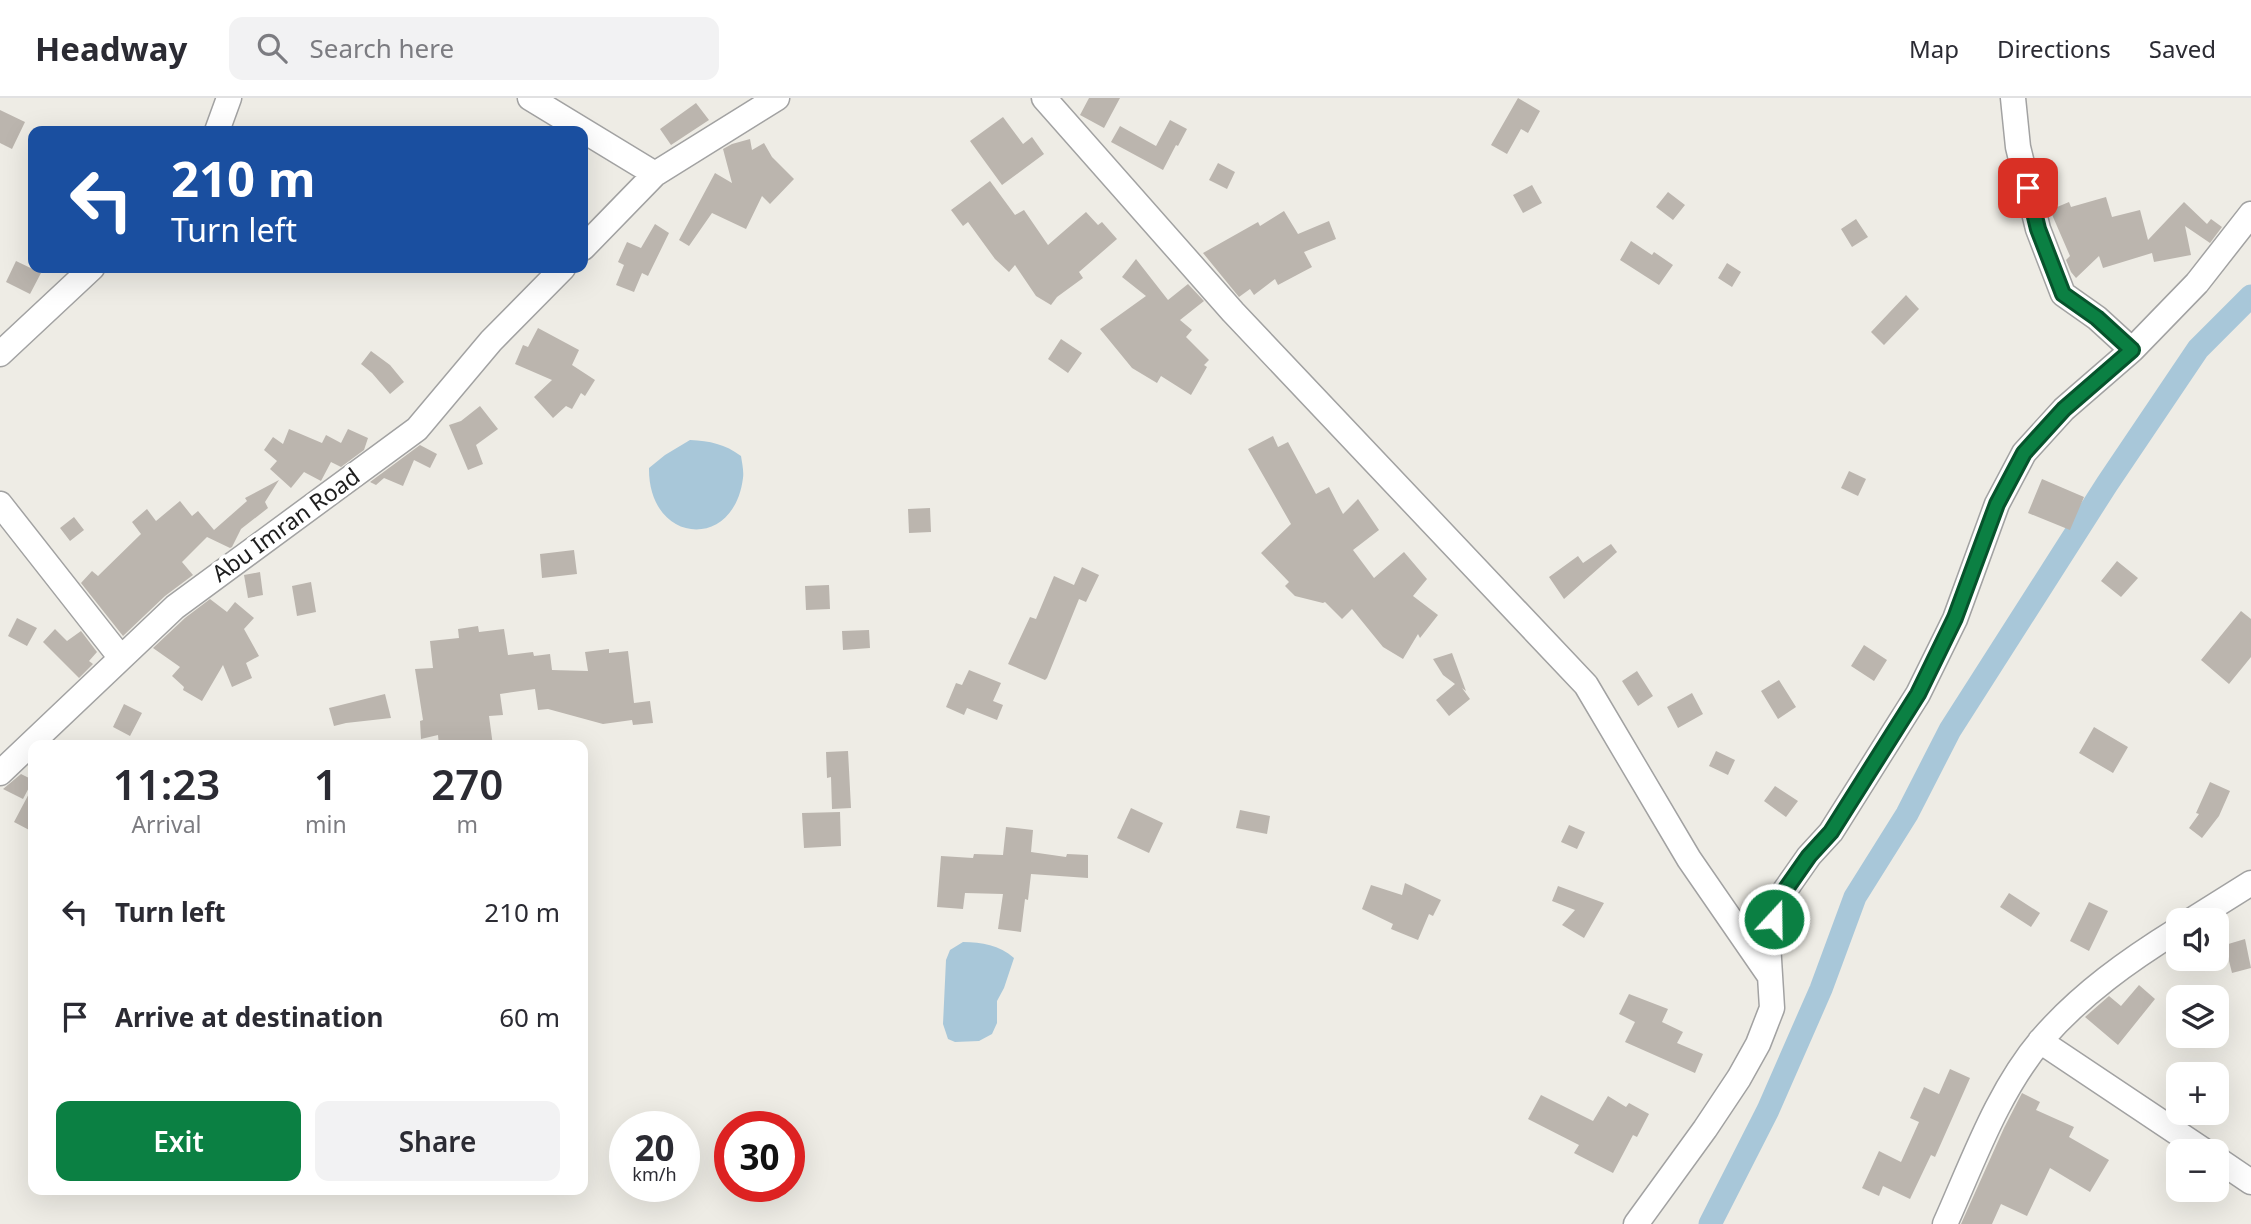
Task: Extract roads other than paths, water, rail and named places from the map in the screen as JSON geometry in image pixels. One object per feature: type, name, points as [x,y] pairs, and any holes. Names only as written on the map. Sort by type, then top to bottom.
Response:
[{"type":"street","points":[[218,126],[229,98]]},
{"type":"street","points":[[530,98],[576,126]]},
{"type":"street","points":[[588,243],[655,174],[777,98]]},
{"type":"street","points":[[1044,98],[1233,313],[1586,685],[1689,859],[1770,976]]},
{"type":"street","points":[[2013,98],[2018,147],[2038,229],[2063,294],[2097,318],[2132,350]]},
{"type":"street","points":[[588,133],[655,174]]},
{"type":"street","points":[[1636,1224],[1706,1129],[1758,1044],[1772,1007],[1768,943],[1781,896],[1809,856],[1831,832],[1918,694],[1955,618],[1997,504],[2024,453],[2064,409],[2132,350],[2197,283],[2251,214]]},
{"type":"street","points":[[0,354],[87,273]]},
{"type":"street","name":"Abu Imran Road","points":[[35,740],[175,607],[417,429],[491,341],[558,273]]},
{"type":"street","points":[[0,504],[121,659]]},
{"type":"street","name":"Abu Imran Road","points":[[0,773],[28,747]]},
{"type":"street","points":[[2211,908],[2251,883]]},
{"type":"street","points":[[1945,1224],[1987,1129],[2014,1080],[2040,1041],[2068,1011],[2128,960],[2166,937]]},
{"type":"street","points":[[2040,1041],[2187,1139]]},
{"type":"street","points":[[2229,1167],[2251,1182]]},
{"type":"water","points":[[690,440],[717,444],[741,456],[743,478],[736,502],[724,518],[709,527],[692,529],[676,524],[662,512],[652,493],[649,468]]},
{"type":"water","points":[[963,942],[990,945],[1014,958],[997,1001],[997,1023],[992,1034],[979,1041],[955,1042],[948,1039],[943,1024],[946,960],[950,950]]},
{"type":"waterway","points":[[1710,1224],[1768,1110],[1821,989],[1855,897],[1907,814],[1950,730],[2107,484],[2198,349],[2251,296]]}]
